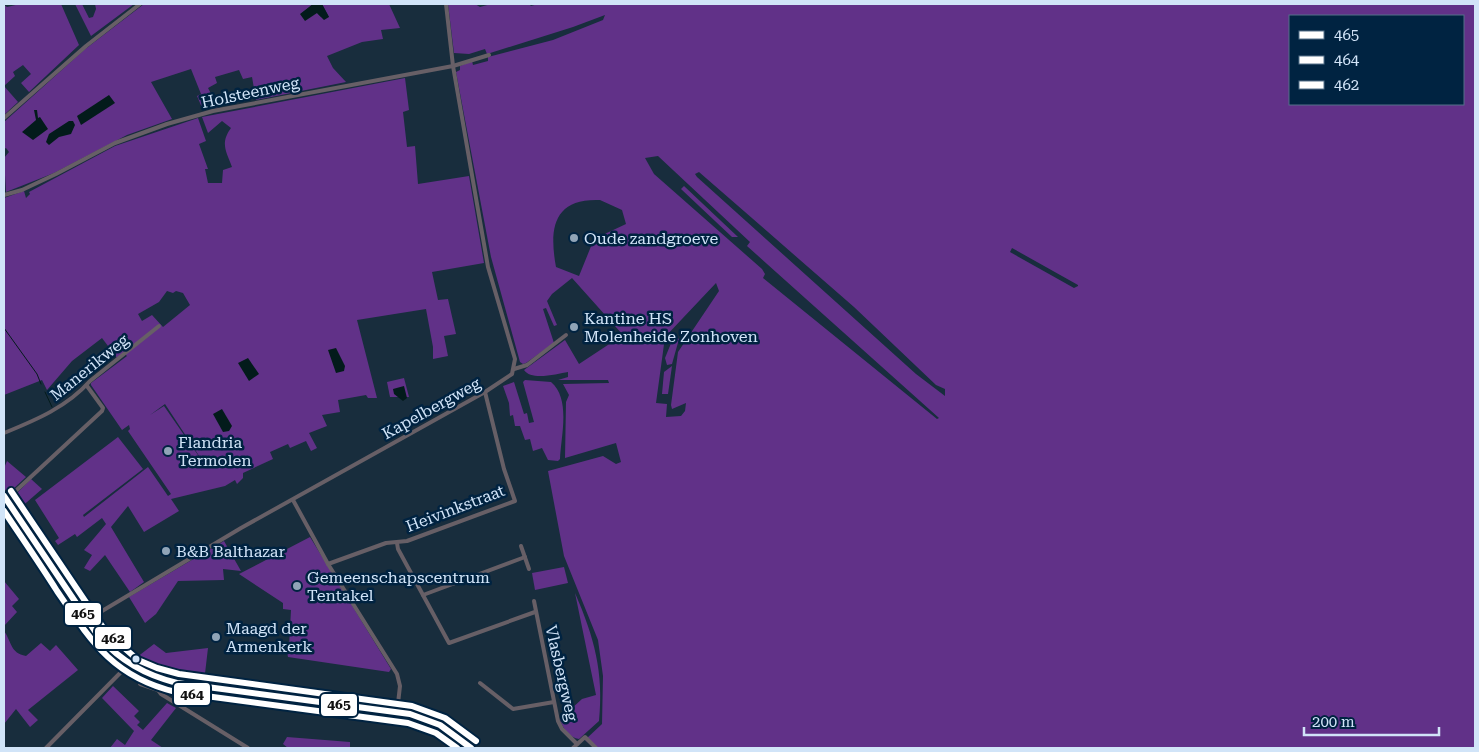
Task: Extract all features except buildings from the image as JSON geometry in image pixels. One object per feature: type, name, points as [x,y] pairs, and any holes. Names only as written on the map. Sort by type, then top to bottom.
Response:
[{"type":"street","points":[[4,118],[86,46],[140,4]]},
{"type":"street","points":[[446,4],[453,66],[488,267],[515,359],[514,369]]},
{"type":"street","name":"Holsteenweg","points":[[4,195],[22,190],[115,143],[167,124],[213,111],[453,66],[489,55]]},
{"type":"street","name":"Manerikweg","points":[[4,434],[54,411],[159,326]]},
{"type":"street","name":"Kapelbergweg","points":[[87,620],[293,500],[508,379],[514,369],[527,365],[566,335]]},
{"type":"street","points":[[87,386],[103,408],[102,411],[5,497],[87,620],[108,647],[128,665],[160,680],[419,716],[440,725],[471,748]]},
{"type":"street","name":"Heivinkstraat","points":[[328,564],[386,543],[397,543],[516,501],[504,469],[485,392]]},
{"type":"street","points":[[293,500],[328,564],[397,674],[400,686],[397,712]]},
{"type":"street","points":[[397,543],[450,643],[535,612]]},
{"type":"street","points":[[521,546],[529,570]]},
{"type":"street","points":[[423,595],[525,558]]},
{"type":"street","name":"Vlasbergweg","points":[[534,601],[554,702],[562,729],[577,744]]},
{"type":"street","points":[[46,748],[128,665]]},
{"type":"street","points":[[158,690],[160,680]]},
{"type":"street","points":[[480,683],[513,709],[554,702]]},
{"type":"street","points":[[140,684],[158,690],[177,706],[248,748]]},
{"type":"street","name":"Vlasbergweg","points":[[573,748],[585,737],[596,748]]},
{"type":"shaded area","points":[[20,4],[61,4],[79,45],[29,92],[21,83],[31,74],[23,65],[13,72],[15,76],[4,86],[4,5],[7,7]]},
{"type":"shaded area","points":[[75,4],[82,4],[89,18],[93,17],[96,9],[95,4],[134,4],[91,36]]},
{"type":"shaded area","points":[[144,4],[313,4],[301,14],[317,13],[321,17],[329,17],[322,4],[389,4],[400,28],[381,30],[383,39],[362,42],[327,56],[333,68],[346,82],[256,100],[252,77],[243,79],[239,70],[215,77],[217,83],[208,88],[218,107],[203,110],[197,96],[201,94],[191,69],[151,82],[172,119],[127,135],[54,173],[6,192],[4,158],[9,152],[6,148],[4,149],[4,122],[84,50]]},
{"type":"shaded area","points":[[313,4],[322,4],[329,17],[324,20],[317,13],[305,21],[300,14]]},
{"type":"shaded area","points":[[448,4],[475,4],[480,7],[491,4],[529,4],[531,6],[538,4],[1475,4],[1475,748],[594,748],[585,740],[602,724],[603,676],[598,640],[564,556],[548,471],[603,456],[616,464],[621,462],[616,443],[565,458],[566,402],[569,395],[563,384],[609,383],[608,380],[558,380],[568,377],[568,372],[538,376],[527,373],[524,370],[565,340],[579,364],[623,335],[572,278],[552,294],[547,301],[557,325],[554,326],[546,308],[543,309],[554,343],[526,363],[520,362],[491,257],[456,72],[460,70],[460,66],[472,61],[473,65],[488,61],[488,57],[553,40],[603,20],[605,15],[487,54],[485,49],[469,54],[454,53]],"holes":[[[658,156],[750,242],[747,246],[939,418],[937,419],[763,278],[765,274],[762,269],[654,174],[645,158]],[[699,172],[854,307],[936,385],[945,389],[945,396],[916,374],[697,177],[695,174]],[[600,200],[622,210],[626,224],[594,239],[579,276],[556,267],[553,240],[558,218],[564,210],[572,204]],[[1012,248],[1078,286],[1074,288],[1010,252]],[[716,283],[719,291],[678,352],[671,405],[672,409],[686,403],[685,411],[681,416],[666,417],[667,404],[656,403],[665,337]]]},
{"type":"shaded area","points":[[405,78],[409,110],[403,112],[407,147],[415,146],[418,184],[469,176],[484,263],[432,272],[438,300],[448,299],[456,334],[444,336],[448,356],[433,359],[433,347],[426,309],[357,320],[377,398],[368,398],[366,395],[338,400],[340,412],[322,415],[327,426],[309,433],[317,448],[311,451],[306,441],[290,448],[288,444],[270,452],[273,459],[243,473],[243,478],[237,484],[235,480],[225,486],[171,499],[179,511],[144,532],[128,506],[111,527],[144,582],[130,592],[105,555],[90,571],[84,568],[92,555],[84,550],[106,524],[102,518],[77,537],[75,534],[58,545],[55,541],[59,538],[35,500],[118,437],[143,469],[83,515],[84,517],[148,467],[168,496],[171,494],[128,431],[130,429],[129,425],[122,430],[91,385],[91,383],[127,356],[124,353],[117,358],[102,338],[72,361],[47,390],[42,380],[4,395],[4,198],[24,191],[26,198],[30,194],[29,192],[115,146],[198,118],[206,141],[199,144],[208,169],[205,169],[208,183],[222,183],[223,170],[232,167],[225,147],[226,138],[231,128],[222,121],[208,133],[202,117]],"holes":[[[167,291],[183,293],[190,305],[163,327],[152,315],[142,321],[138,314],[159,302]],[[165,404],[209,471],[164,406],[150,415]]]},
{"type":"shaded area","points":[[4,86],[18,102],[4,115]]},
{"type":"shaded area","points":[[109,95],[115,103],[81,125],[77,116]]},
{"type":"shaded area","points":[[34,110],[37,110],[38,118],[40,117],[48,129],[33,140],[22,132],[36,120]]},
{"type":"shaded area","points":[[69,121],[73,121],[75,125],[71,134],[59,137],[49,145],[46,142],[49,134]]},
{"type":"shaded area","points":[[684,186],[738,237],[732,237],[681,189]]},
{"type":"shaded area","points":[[674,336],[679,339],[672,364],[667,365],[665,358]]},
{"type":"shaded area","points":[[336,348],[345,366],[344,371],[336,373],[328,350]]},
{"type":"shaded area","points":[[248,358],[259,374],[249,381],[238,363]]},
{"type":"shaded area","points":[[672,366],[668,394],[662,394],[664,372]]},
{"type":"shaded area","points":[[404,378],[409,397],[390,397],[387,382]]},
{"type":"shaded area","points":[[525,380],[551,382],[561,398],[563,418],[560,459],[558,461],[548,460],[542,448],[533,451],[530,439],[525,440],[520,426],[515,426],[513,415],[510,416],[509,403],[503,386],[514,382],[524,414],[527,413],[529,423],[534,422],[523,382]]},
{"type":"shaded area","points":[[404,386],[407,398],[403,401],[394,394],[393,389]]},
{"type":"shaded area","points":[[222,409],[232,426],[229,431],[223,432],[213,414]]},
{"type":"shaded area","points":[[7,461],[26,477],[10,492],[4,489],[4,468]]},
{"type":"shaded area","points":[[31,479],[42,489],[19,509],[12,498]]},
{"type":"shaded area","points":[[310,537],[391,669],[389,672],[288,657],[286,647],[289,647],[291,610],[283,609],[283,603],[239,574]]},
{"type":"shaded area","points":[[224,541],[241,571],[223,569],[224,580],[178,581],[156,614],[145,623],[129,597]]},
{"type":"shaded area","points":[[564,567],[568,583],[535,590],[532,573]]},
{"type":"shaded area","points":[[4,581],[19,599],[12,606],[17,612],[4,626]]},
{"type":"shaded area","points":[[575,593],[596,655],[600,687],[599,721],[579,739],[567,732],[560,719],[582,699],[596,695]]},
{"type":"shaded area","points":[[4,631],[14,650],[21,655],[26,656],[41,643],[50,651],[56,645],[78,670],[28,710],[38,720],[30,727],[16,709],[4,724]]},
{"type":"shaded area","points":[[154,644],[166,653],[208,648],[204,682],[171,678],[132,661]]},
{"type":"shaded area","points":[[113,686],[139,711],[134,716],[140,722],[137,725],[143,730],[167,703],[176,708],[151,740],[163,748],[110,748],[117,739],[125,745],[134,731],[102,698]]},
{"type":"shaded area","points":[[287,737],[350,742],[350,748],[288,748],[283,744]]},
{"type":"waterway","points":[[4,328],[37,374],[41,384]]},
{"type":"waterway","points":[[45,392],[52,407]]},
{"type":"transit line","name":"462","points":[[11,491],[106,632],[138,660],[179,674],[412,706],[445,718],[476,741]]},
{"type":"transit line","name":"465","points":[[4,496],[99,637],[107,646],[134,666],[154,676],[177,683],[410,714],[440,725],[471,748]]},
{"type":"transit line","name":"464","points":[[4,511],[81,626],[106,655],[136,677],[176,692],[408,723],[436,733],[457,748]]},
{"type":"place","name":"Oude zandgroeve","points":[[574,238]]},
{"type":"place","name":"Kantine HS Molenheide Zonhoven","points":[[574,327]]},
{"type":"place","name":"Flandria Termolen","points":[[168,451]]},
{"type":"place","name":"B&B Balthazar","points":[[166,551]]},
{"type":"place","name":"Gemeenschapscentrum Tentakel","points":[[297,586]]},
{"type":"place","name":"Maagd der Armenkerk","points":[[216,637]]}]
